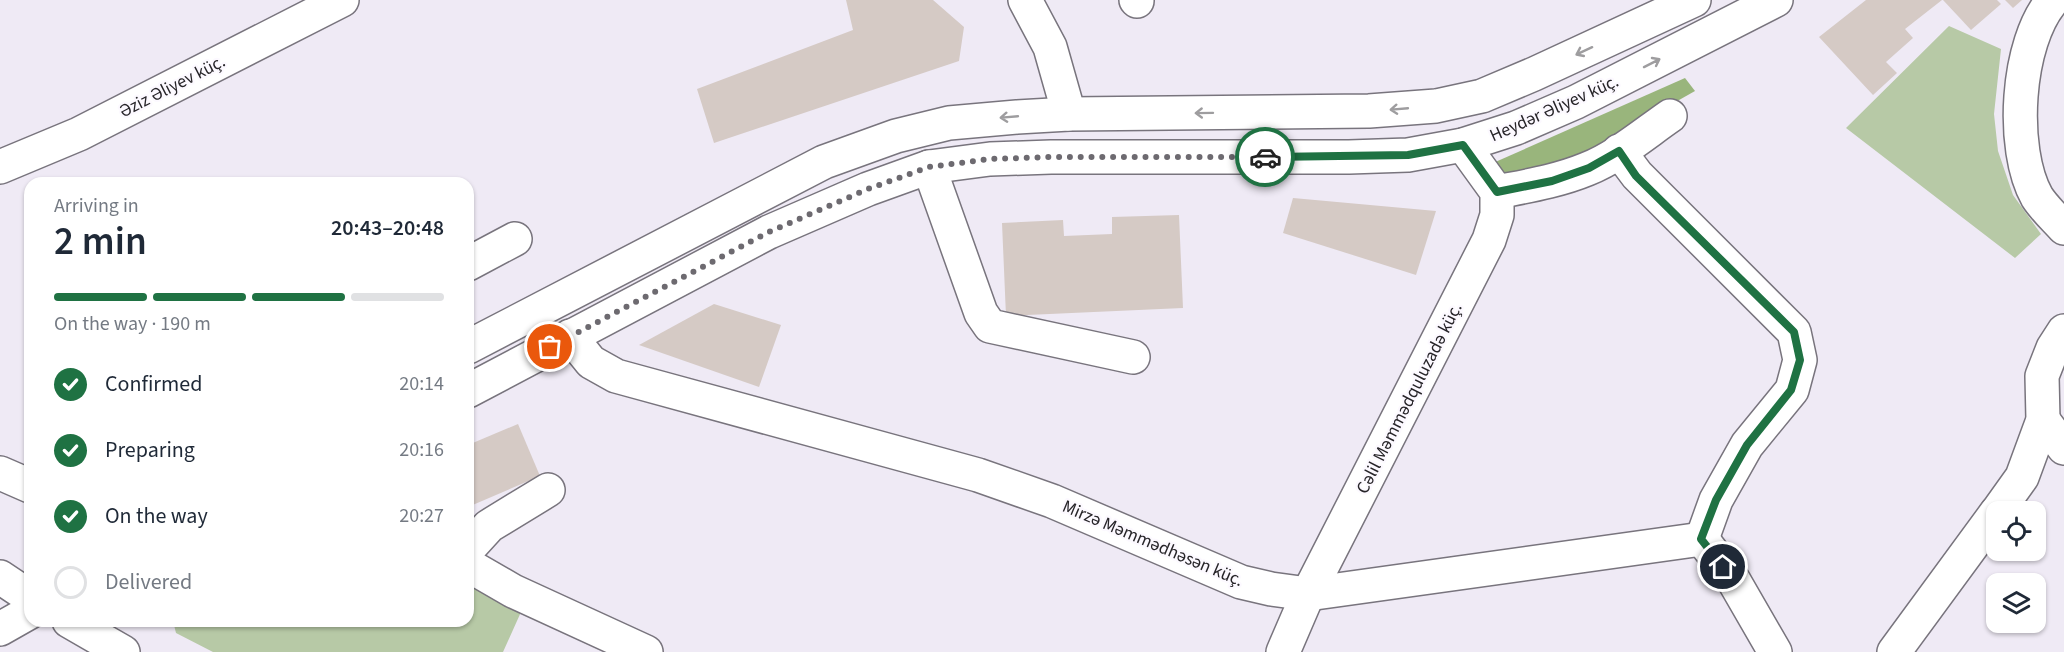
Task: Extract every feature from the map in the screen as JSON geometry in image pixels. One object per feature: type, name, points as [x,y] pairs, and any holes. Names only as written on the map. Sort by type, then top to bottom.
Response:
[{"type":"street","name":"Əziz Əliyev küç.","points":[[0,167],[79,134],[342,0]]},
{"type":"street","points":[[1025,0],[1050,47],[1069,114]]},
{"type":"street","points":[[474,344],[824,162],[896,136],[949,123],[1069,114],[1369,111],[1436,106],[1482,96],[1644,10],[1694,0]]},
{"type":"street","name":"Heydər Əliyev küç.","points":[[474,389],[769,232],[868,189],[929,167],[990,159],[1051,157],[1408,155],[1463,145],[1516,128],[1576,102],[1776,0]]},
{"type":"street","points":[[2053,0],[2041,18],[2027,57],[2020,102],[2020,139],[2025,168],[2038,198],[2064,228]]},
{"type":"street","points":[[1463,145],[1497,192],[1552,181],[1589,168],[1619,151],[1670,116]]},
{"type":"street","points":[[1619,151],[1636,176],[1794,332],[1800,360],[1791,390],[1747,445],[1716,500],[1701,539],[1734,581],[1775,652]]},
{"type":"street","points":[[929,167],[981,313],[990,326],[1133,357]]},
{"type":"street","name":"Cəlil Məmmədquluzadə küç.","points":[[1284,652],[1308,594],[1489,240],[1497,215],[1497,192]]},
{"type":"street","points":[[474,261],[515,239]]},
{"type":"street","points":[[2005,501],[2022,477],[2043,420],[2042,376],[2053,348],[2064,331]]},
{"type":"street","name":"Mirzə Məmmədhəsən küç.","points":[[570,336],[591,362],[616,376],[978,475],[1052,501],[1241,582],[1271,589],[1308,594],[1701,539]]},
{"type":"street","points":[[2043,420],[2064,448]]},
{"type":"street","points":[[0,473],[24,483]]},
{"type":"street","points":[[474,542],[489,526],[548,490]]},
{"type":"street","points":[[1894,652],[1986,527]]},
{"type":"street","points":[[474,568],[513,591],[646,652]]},
{"type":"street","points":[[0,628],[24,615]]},
{"type":"street","points":[[79,627],[123,652]]},
{"type":"green space","points":[[1949,26],[2001,49],[1994,114],[1998,151],[2013,195],[2041,234],[2015,258],[1846,128]]},
{"type":"green space","points":[[1685,78],[1695,91],[1573,160],[1505,181],[1493,163]]},
{"type":"green space","points":[[474,585],[521,612],[503,652],[213,652],[176,633],[174,627],[474,627]]},
{"type":"building","points":[[846,0],[933,0],[964,27],[959,61],[714,143],[697,89],[853,30]]},
{"type":"building","points":[[1866,0],[1942,0],[1905,29],[1913,38],[1886,62],[1897,73],[1873,95],[1819,37]]},
{"type":"building","points":[[1943,0],[1997,0],[2001,4],[1971,30]]},
{"type":"building","points":[[2005,0],[2022,0],[2013,8]]},
{"type":"building","points":[[1293,198],[1436,211],[1416,275],[1283,233]]},
{"type":"building","points":[[1179,215],[1183,308],[1006,316],[1002,223],[1063,220],[1064,236],[1112,234],[1112,217]]},
{"type":"building","points":[[714,304],[781,325],[759,387],[639,345]]},
{"type":"building","points":[[518,424],[540,476],[474,504],[474,442]]},
{"type":"way so far","points":[[550,347],[769,232],[868,189],[929,167],[990,159],[1051,157],[1265,157]]},
{"type":"route","points":[[1265,157],[1408,155],[1463,145],[1497,192],[1552,181],[1589,168],[1619,151],[1636,176],[1794,332],[1800,360],[1791,390],[1747,445],[1716,500],[1701,539],[1723,567]]}]
